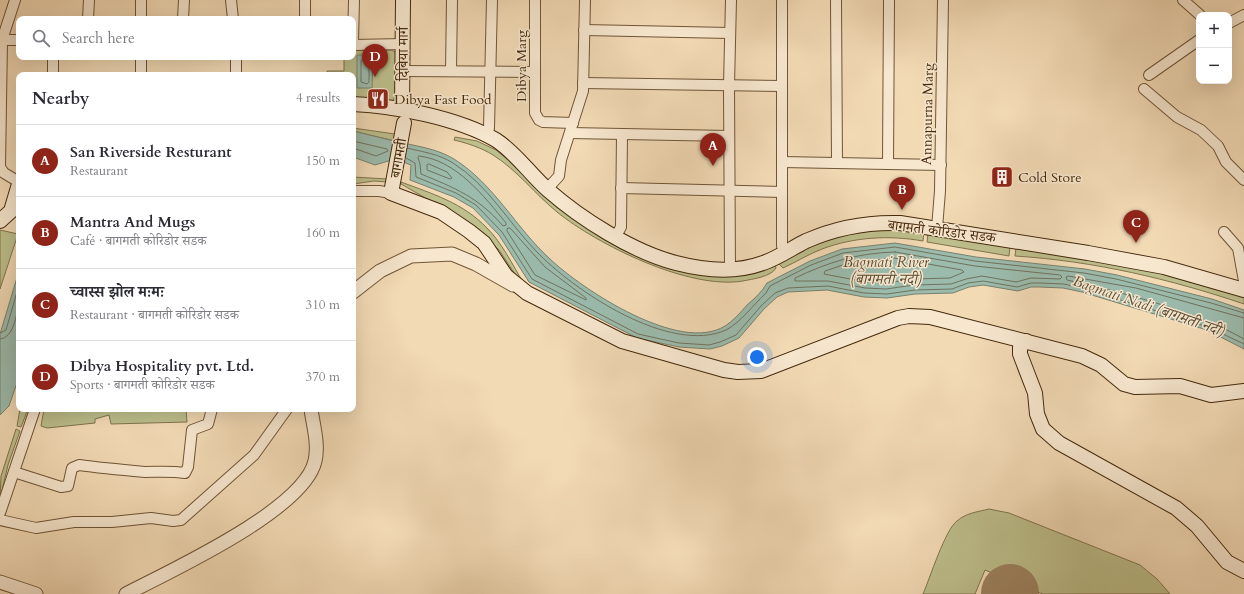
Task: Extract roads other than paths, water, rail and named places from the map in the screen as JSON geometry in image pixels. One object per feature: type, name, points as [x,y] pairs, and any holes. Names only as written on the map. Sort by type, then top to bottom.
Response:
[{"type":"main road","name":"दिबिया मार्ग","points":[[402,108],[403,0]]},
{"type":"main road","name":"बागमती कोरिडोर सडक","points":[[356,104],[402,108],[450,122],[487,136],[506,148],[547,189],[583,217],[645,252],[676,263],[707,269],[730,269],[762,264],[828,233],[871,224],[900,223],[1164,267],[1244,290]]},
{"type":"main road","name":"बागामती","points":[[391,193],[404,123]]},
{"type":"main road","points":[[4,218],[16,190]]},
{"type":"main road","points":[[391,193],[441,212],[469,231],[484,243],[506,276],[527,293],[622,341],[657,352],[738,372],[761,370],[898,318],[908,316],[930,317],[951,321],[1086,358],[1101,365],[1124,384],[1135,387],[1180,386],[1211,395],[1244,391]]},
{"type":"main road","points":[[1026,341],[1020,346],[1020,354],[1035,393],[1037,414],[1043,429],[1058,443],[1176,508],[1197,526],[1227,562],[1244,571]]},
{"type":"street","points":[[88,16],[89,0]]},
{"type":"street","points":[[141,0],[141,16]]},
{"type":"street","points":[[183,16],[184,0]]},
{"type":"street","points":[[230,0],[233,16]]},
{"type":"street","points":[[305,0],[305,16]]},
{"type":"street","points":[[354,0],[354,16]]},
{"type":"street","points":[[451,71],[452,0]]},
{"type":"street","points":[[487,136],[489,128],[489,72],[492,0]]},
{"type":"street","name":"Dibya Marg","points":[[535,0],[535,113],[537,117],[544,122],[571,128]]},
{"type":"street","points":[[547,189],[559,176],[561,160],[583,83],[585,0]]},
{"type":"street","points":[[730,269],[729,85],[731,0]]},
{"type":"street","points":[[782,0],[782,246],[786,252]]},
{"type":"street","points":[[836,0],[837,163]]},
{"type":"street","points":[[888,164],[889,0]]},
{"type":"street","name":"Annapurna Marg","points":[[937,228],[941,165],[943,0]]},
{"type":"street","points":[[1183,0],[1197,12]]},
{"type":"street","points":[[13,1],[1,40],[0,167],[4,173],[16,181]]},
{"type":"street","points":[[1232,21],[1244,15]]},
{"type":"street","points":[[584,30],[730,33]]},
{"type":"street","points":[[1,40],[16,40]]},
{"type":"street","points":[[1149,75],[1196,42]]},
{"type":"street","points":[[356,43],[403,44]]},
{"type":"street","points":[[53,60],[53,72]]},
{"type":"street","points":[[141,60],[141,72]]},
{"type":"street","points":[[236,60],[236,72]]},
{"type":"street","points":[[403,71],[534,72]]},
{"type":"street","points":[[583,83],[782,86]]},
{"type":"street","points":[[1144,89],[1177,117],[1201,130],[1218,146],[1226,162],[1244,180]]},
{"type":"street","points":[[571,128],[622,135],[729,136]]},
{"type":"street","points":[[616,236],[620,228],[622,135]]},
{"type":"street","points":[[782,162],[941,165]]},
{"type":"street","points":[[621,188],[782,192]]},
{"type":"street","points":[[356,191],[379,191],[391,193]]},
{"type":"street","points":[[1224,232],[1238,248],[1244,281]]},
{"type":"street","points":[[356,290],[380,271],[411,256],[452,254],[476,264],[527,293]]},
{"type":"street","points":[[0,513],[34,412]]},
{"type":"street","points":[[14,472],[61,487],[68,486],[72,468],[79,465],[128,471],[169,471],[185,473],[188,467],[192,430],[208,424],[211,412]]},
{"type":"street","points":[[0,520],[36,528],[74,522],[112,522],[151,518],[173,521],[181,520],[254,454],[285,412]]},
{"type":"street","points":[[126,594],[233,537],[264,517],[292,494],[306,479],[315,461],[317,450],[311,412]]},
{"type":"street","points":[[0,582],[36,594]]},
{"type":"water","points":[[357,55],[373,55],[372,88],[357,88]]},
{"type":"water","name":"Bagmati River (बागमती नदी)","points":[[356,132],[433,150],[447,155],[468,169],[481,181],[493,193],[538,247],[565,272],[608,301],[633,315],[683,332],[706,332],[725,326],[758,295],[767,283],[810,261],[842,249],[895,243],[976,257],[1085,269],[1117,275],[1212,299],[1244,310],[1244,349],[1207,330],[1082,292],[1063,288],[1039,287],[1031,287],[1018,291],[983,285],[969,287],[953,293],[915,294],[887,298],[864,297],[827,290],[788,292],[777,297],[764,309],[739,338],[722,346],[710,349],[679,347],[637,338],[529,282],[499,235],[473,208],[454,197],[410,180],[411,165],[395,159],[375,165],[356,158]]},
{"type":"water","points":[[16,281],[16,386],[9,406],[0,415],[0,334]]},
{"type":"place","name":"Dibya Hospitality pvt. Ltd.","points":[[375,77]]},
{"type":"place","name":"Dibya Fast Food","points":[[378,99]]},
{"type":"place","name":"San Riverside Resturant","points":[[713,166]]},
{"type":"place","name":"Cold Store","points":[[1002,177]]},
{"type":"place","name":"Mantra And Mugs","points":[[902,210]]},
{"type":"place","name":"च्वास्स झोल मःमः","points":[[1136,243]]},
{"type":"water label","name":"Bagmati Nadi (बागमती नदी)","points":[[1149,306]]}]
